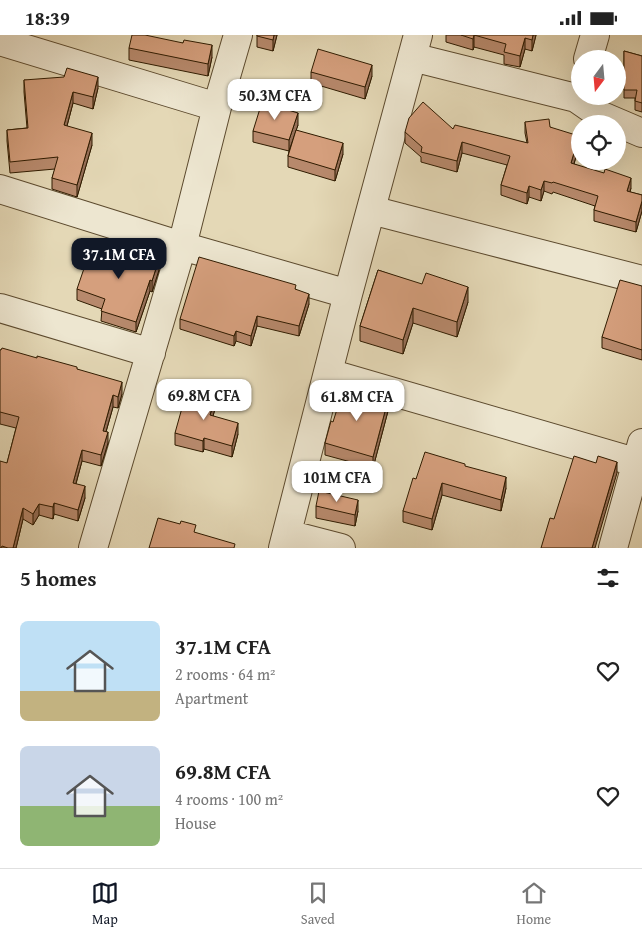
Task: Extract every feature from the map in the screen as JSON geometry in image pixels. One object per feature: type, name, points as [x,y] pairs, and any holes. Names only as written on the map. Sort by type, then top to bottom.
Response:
[{"type":"street","points":[[93,548],[182,246],[217,107],[238,35]]},
{"type":"street","points":[[591,50],[595,35]]},
{"type":"street","points":[[0,41],[38,43],[217,107]]},
{"type":"street","points":[[341,548],[285,541],[348,294],[415,46],[571,90]]},
{"type":"street","points":[[591,105],[602,116],[642,133]]},
{"type":"street","points":[[0,189],[182,246],[348,294]]},
{"type":"street","points":[[371,210],[642,280]]},
{"type":"street","points":[[0,308],[151,353]]},
{"type":"street","points":[[328,373],[640,456],[612,548]]},
{"type":"building","points":[[132,35],[145,35],[183,43],[184,40],[212,45],[208,64],[129,48]]},
{"type":"building","points":[[257,35],[274,35],[273,40]]},
{"type":"building","points":[[461,35],[474,35],[473,39]]},
{"type":"building","points":[[474,35],[533,35],[532,40],[525,38],[520,56],[504,52],[506,44]]},
{"type":"building","points":[[318,49],[372,65],[365,87],[311,72]]},
{"type":"building","points":[[626,52],[642,56],[642,103],[635,101],[637,90],[626,90]]},
{"type":"building","points":[[67,68],[98,77],[93,97],[73,92],[64,125],[92,133],[77,185],[52,178],[58,157],[10,162],[7,130],[28,128],[24,80],[64,77]]},
{"type":"building","points":[[262,102],[298,113],[289,140],[253,131]]},
{"type":"building","points":[[423,102],[453,129],[455,125],[528,143],[525,122],[549,119],[550,127],[571,134],[571,170],[594,170],[604,173],[605,170],[608,170],[631,178],[627,191],[642,195],[636,222],[594,210],[598,196],[553,182],[544,181],[541,190],[529,186],[527,193],[501,185],[510,156],[462,142],[457,161],[421,152],[422,147],[405,132],[409,118]]},
{"type":"building","points":[[296,130],[343,143],[335,170],[288,156]]},
{"type":"building","points":[[120,246],[159,259],[136,322],[101,311],[105,299],[77,289],[91,248],[116,257]]},
{"type":"building","points":[[199,257],[296,285],[295,289],[309,294],[299,326],[257,316],[251,336],[236,331],[234,336],[180,319]]},
{"type":"building","points":[[378,270],[422,284],[426,273],[468,287],[457,322],[413,308],[403,340],[360,326]]},
{"type":"building","points":[[620,280],[642,286],[642,350],[602,337]]},
{"type":"building","points":[[2,348],[77,367],[77,369],[122,382],[118,397],[113,395],[103,431],[108,432],[101,455],[82,450],[73,483],[85,486],[78,510],[54,503],[53,507],[39,504],[33,514],[23,508],[13,548],[2,546],[0,548],[0,461],[7,463],[19,417],[0,412],[0,350]]},
{"type":"building","points":[[344,387],[388,400],[373,457],[325,443]]},
{"type":"building","points":[[187,390],[215,398],[210,415],[238,423],[232,446],[204,438],[203,441],[175,433]]},
{"type":"building","points":[[425,452],[465,464],[465,466],[506,477],[501,500],[442,483],[432,519],[403,511],[413,478],[416,479]]},
{"type":"building","points":[[574,456],[596,463],[598,456],[617,462],[592,548],[541,548],[550,518],[554,519]]},
{"type":"building","points":[[319,491],[358,500],[355,515],[316,506]]},
{"type":"building","points":[[158,518],[180,524],[181,521],[196,525],[194,532],[235,544],[234,548],[149,548]]}]
